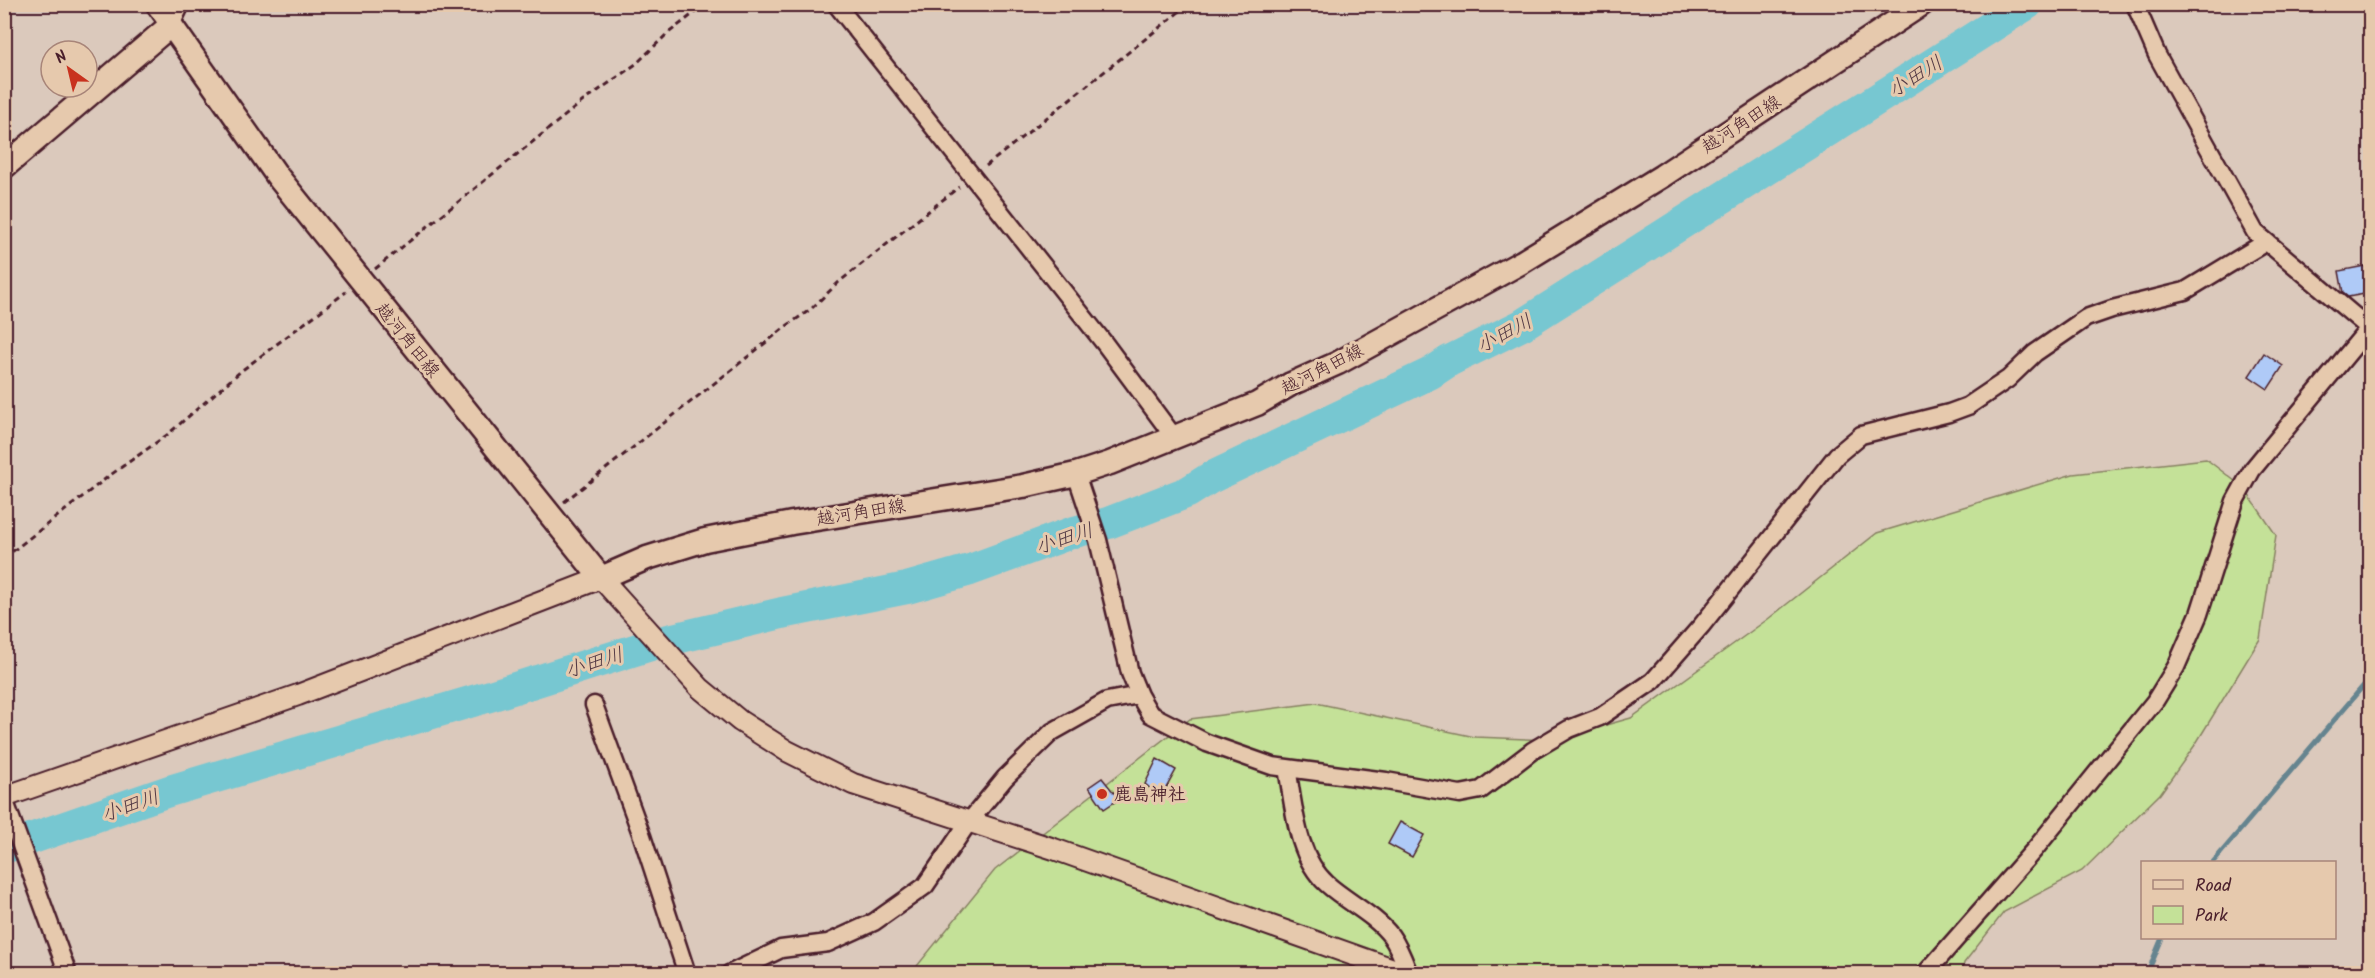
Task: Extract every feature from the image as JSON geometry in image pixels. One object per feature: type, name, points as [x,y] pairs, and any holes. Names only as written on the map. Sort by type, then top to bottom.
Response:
[{"type":"main road","name":"越河角田線","points":[[171,25],[278,177],[601,578],[647,558],[705,540],[792,523],[1023,486],[1076,474],[1257,404],[1291,384],[1338,363],[1522,262],[1662,176],[1922,4]]},
{"type":"main road","points":[[4,167],[171,25]]},
{"type":"street","points":[[156,4],[171,25],[181,4]]},
{"type":"street","points":[[836,4],[1105,344],[1174,437]]},
{"type":"street","points":[[1925,974],[2035,849],[2155,701],[2176,667],[2199,614],[2235,501],[2252,470],[2370,329],[2255,232],[2157,55],[2135,4]]},
{"type":"street","points":[[1076,474],[1098,540],[1130,673],[1150,714],[1207,743],[1272,766],[1386,780],[1461,794],[1481,790],[1532,751],[1569,729],[1600,717],[1653,681],[1702,625],[1837,455],[1861,435],[1968,406],[2008,379],[2035,353],[2086,318],[2112,309],[2185,291],[2266,242]]},
{"type":"street","points":[[68,974],[4,798],[298,695],[601,578],[700,688],[740,721],[787,752],[853,784],[1054,849],[1408,974]]},
{"type":"street","points":[[729,974],[781,949],[828,943],[874,922],[925,886],[968,823],[1005,778],[1052,732],[1107,701],[1139,695]]},
{"type":"street","points":[[594,705],[642,836],[687,974]]},
{"type":"street","points":[[1287,768],[1298,830],[1310,860],[1325,883],[1372,917],[1391,936],[1408,974]]},
{"type":"path","points":[[4,558],[109,476],[167,435],[241,371],[360,280],[582,102],[636,64],[667,34],[706,4]]},
{"type":"path","points":[[549,514],[811,309],[839,282],[1189,4]]},
{"type":"green space","points":[[2206,459],[2244,488],[2276,535],[2260,639],[2195,745],[2160,794],[2082,871],[2004,912],[1964,963],[1962,973],[915,974],[917,966],[995,870],[1190,719],[1316,703],[1475,737],[1552,740],[1631,718],[1768,619],[1877,533],[2073,474]]},
{"type":"building","points":[[2370,265],[2370,293],[2348,297],[2343,293],[2339,271]]},
{"type":"building","points":[[2264,353],[2283,366],[2268,389],[2249,376]]},
{"type":"building","points":[[1157,759],[1176,770],[1161,797],[1145,784]]},
{"type":"building","points":[[1102,778],[1119,799],[1104,809],[1089,787]]},
{"type":"building","points":[[1400,822],[1424,835],[1412,857],[1388,844]]},
{"type":"waterway","name":"小田川","points":[[4,848],[169,791],[490,696],[660,642],[782,613],[907,588],[970,570],[1071,533],[1108,523],[1188,492],[1210,478],[1431,373],[1449,361],[1522,325],[2027,4]]},
{"type":"waterway","points":[[2214,861],[2370,678]]},
{"type":"waterway","points":[[2147,974],[2162,939]]},
{"type":"place","name":"鹿島神社","points":[[1102,794]]}]
